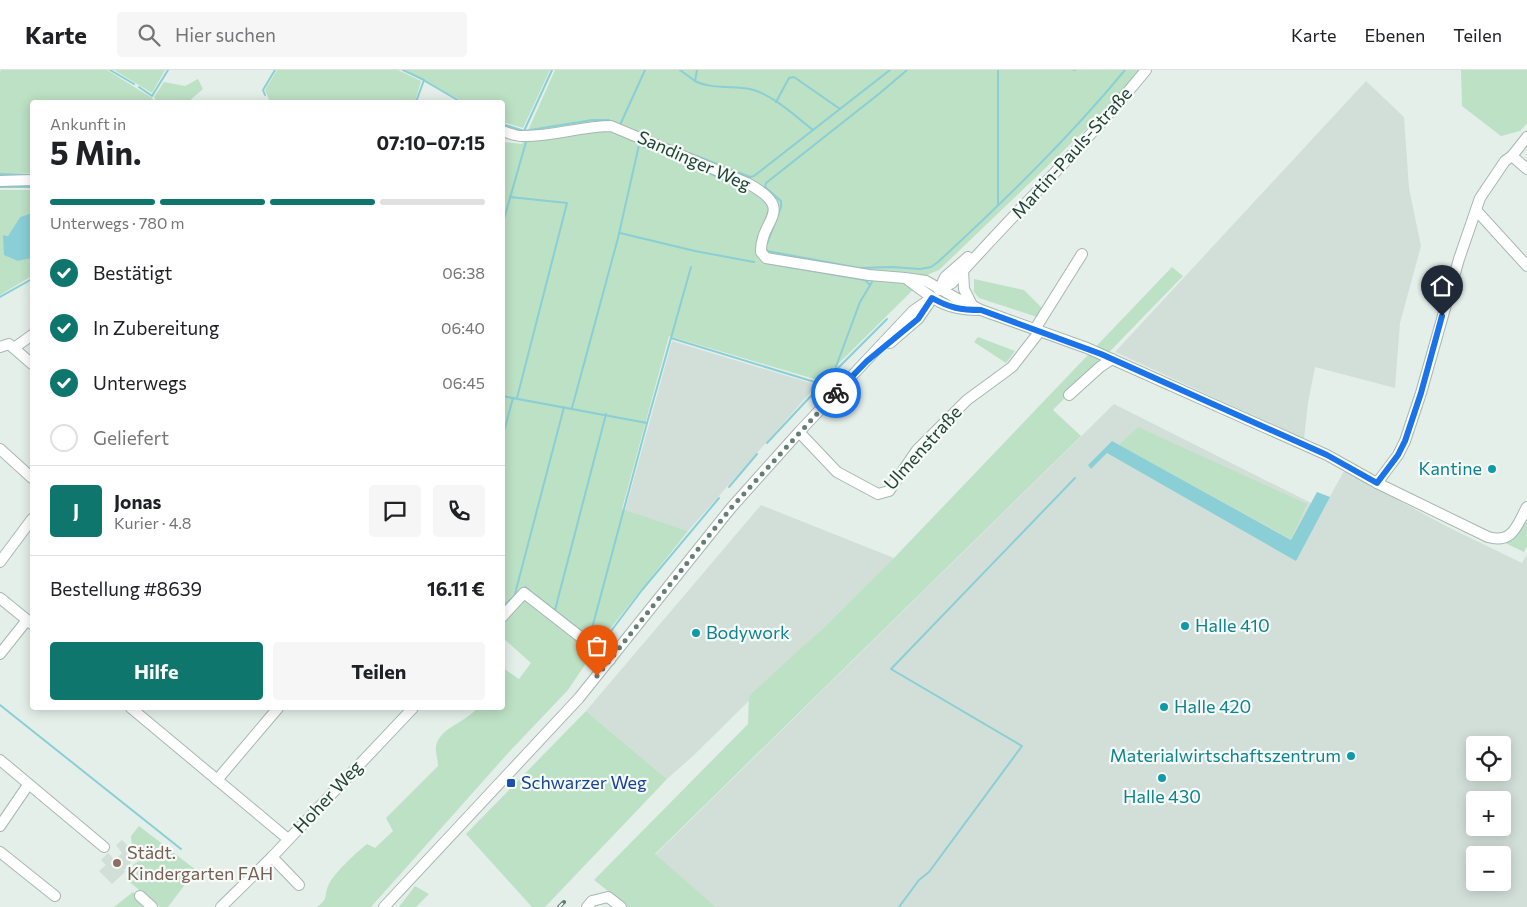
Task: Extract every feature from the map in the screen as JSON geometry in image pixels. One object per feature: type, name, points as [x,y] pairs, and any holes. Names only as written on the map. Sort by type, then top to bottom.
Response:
[{"type":"street","name":"Martin-Pauls-Straße","points":[[940,289],[952,283],[1113,110],[1146,70]]},
{"type":"street","name":"Sandinger Weg","points":[[505,132],[520,136],[529,136],[595,126],[612,126],[747,183],[759,190],[772,202],[774,208],[774,215],[761,245],[761,252],[766,258],[869,275],[926,281],[977,308]]},
{"type":"street","points":[[1377,483],[1398,455],[1405,441],[1421,393],[1459,259],[1476,210],[1487,186],[1505,161],[1512,156],[1527,137]]},
{"type":"street","points":[[1512,156],[1527,169]]},
{"type":"street","points":[[0,181],[30,180]]},
{"type":"street","points":[[1476,210],[1527,266]]},
{"type":"street","name":"Martin-Pauls-Straße","points":[[384,907],[579,698],[731,508],[799,432],[913,310],[932,298],[940,289],[948,274],[996,234]]},
{"type":"street","name":"Ulmenstraße","points":[[799,432],[837,472],[878,494],[889,491],[917,450],[967,400],[1012,367],[1038,330],[1082,254]]},
{"type":"street","points":[[963,270],[964,289],[977,308]]},
{"type":"street","points":[[905,278],[948,307],[964,310],[977,308],[1112,359],[1327,455],[1377,483],[1488,537],[1495,539],[1506,537],[1518,527],[1527,507]]},
{"type":"street","points":[[7,346],[30,336]]},
{"type":"street","points":[[7,346],[30,363]]},
{"type":"street","points":[[1069,395],[1100,367],[1112,359]]},
{"type":"street","points":[[0,449],[30,476]]},
{"type":"street","points":[[1,557],[30,521]]},
{"type":"street","points":[[505,614],[524,593],[610,660]]},
{"type":"street","points":[[0,598],[30,622],[0,654]]},
{"type":"street","points":[[134,710],[288,839]]},
{"type":"street","points":[[218,780],[276,710]]},
{"type":"street","name":"Hoher Weg","points":[[221,907],[272,857],[411,710]]},
{"type":"street","points":[[0,760],[104,847]]},
{"type":"street","points":[[0,826],[28,785]]},
{"type":"street","points":[[2,857],[55,896]]},
{"type":"street","points":[[272,857],[299,885]]},
{"type":"street","points":[[140,896],[152,907]]},
{"type":"street","points":[[587,907],[592,901],[608,897],[621,907]]},
{"type":"shaded area","points":[[1366,81],[1404,117],[1409,188],[1421,246],[1400,323],[1395,388],[1315,367],[1304,439],[1115,352]]},
{"type":"shaded area","points":[[672,341],[817,385],[688,531],[625,511]]},
{"type":"shaded area","points":[[1114,404],[1323,509],[1344,471],[1446,526],[1522,563],[1527,554],[1527,907],[716,907],[655,855]]},
{"type":"shaded area","points":[[761,505],[894,558],[693,756],[667,779],[586,711]]},
{"type":"shaded area","name":"Städt. Kindergarten FAH","points":[[122,840],[137,855],[124,870],[125,872],[112,884],[99,871],[106,865],[101,860],[108,853],[115,860],[122,853],[116,845]]},
{"type":"green space","points":[[1,70],[107,70],[153,100],[30,100],[30,173],[0,174]]},
{"type":"green space","points":[[114,70],[165,70],[152,93]]},
{"type":"green space","points":[[277,70],[398,70],[421,81],[416,100],[269,100],[265,90]]},
{"type":"green space","points":[[405,70],[550,70],[523,128],[505,123],[505,100],[460,100]]},
{"type":"green space","points":[[555,70],[1139,70],[1110,106],[939,270],[929,274],[821,381],[669,336],[622,509],[688,531],[605,635],[568,690],[509,752],[371,907],[317,907],[325,898],[327,888],[332,879],[346,863],[367,844],[375,848],[393,831],[386,818],[438,766],[436,746],[443,734],[475,710],[505,710],[505,669],[519,679],[531,663],[505,640],[505,142],[522,144]]},
{"type":"green space","points":[[1461,70],[1527,70],[1527,123],[1520,131],[1501,136],[1462,106]]},
{"type":"green space","points":[[198,79],[203,89],[190,100],[156,100],[154,97],[164,82],[185,86]]},
{"type":"green space","points":[[0,190],[30,190],[30,214],[20,217],[8,236],[3,235],[18,261],[30,258],[30,277],[0,295]]},
{"type":"green space","points":[[1172,267],[1183,276],[1053,410],[1081,436],[655,854],[716,907],[628,907],[594,880],[748,724],[749,696],[821,630],[894,558]]},
{"type":"green space","points":[[974,279],[1024,290],[1042,308],[1037,317],[979,298],[974,292]]},
{"type":"green space","points":[[978,337],[1015,351],[1006,363],[974,342]]},
{"type":"green space","points":[[1138,427],[1307,504],[1291,539],[1119,445]]},
{"type":"green space","points":[[1527,515],[1527,546],[1524,552],[1503,542]]},
{"type":"green space","points":[[586,711],[667,779],[545,907],[532,907],[466,834]]},
{"type":"green space","points":[[139,826],[196,870],[168,907],[160,907],[126,879],[134,864],[141,860],[144,854],[135,852],[132,846],[131,836]]},
{"type":"green space","points":[[415,886],[429,894],[416,907],[399,907]]},
{"type":"green space","points":[[133,892],[148,907],[114,907]]},
{"type":"water","points":[[30,214],[30,258],[18,261],[4,255],[3,235],[8,236],[20,217]]},
{"type":"water","points":[[1112,441],[1291,540],[1317,492],[1330,497],[1296,561],[1107,453],[1091,469],[1088,465]]},
{"type":"waterway","points":[[110,70],[134,84]]},
{"type":"waterway","points":[[139,87],[152,96],[168,70]]},
{"type":"waterway","points":[[265,95],[263,90],[275,70]]},
{"type":"waterway","points":[[403,70],[424,80],[417,100]]},
{"type":"waterway","points":[[524,131],[552,70]]},
{"type":"waterway","points":[[620,125],[645,70]]},
{"type":"waterway","points":[[680,70],[695,81]]},
{"type":"waterway","points":[[697,70],[695,81],[701,84],[743,88],[758,92],[783,106],[813,130]]},
{"type":"waterway","points":[[689,153],[750,177],[754,176],[890,70]]},
{"type":"waterway","points":[[767,244],[781,207],[781,201],[765,187],[766,183],[907,70]]},
{"type":"waterway","points":[[998,70],[998,205]]},
{"type":"waterway","points":[[766,249],[767,251],[859,268],[892,267],[920,269],[931,267],[1011,193],[1081,121],[1125,70]]},
{"type":"waterway","points":[[776,102],[789,78],[794,77],[840,109]]},
{"type":"waterway","points":[[425,81],[458,100]]},
{"type":"waterway","points":[[505,125],[524,131],[592,120],[609,120]]},
{"type":"waterway","points":[[505,216],[526,142]]},
{"type":"waterway","points":[[572,408],[618,238],[639,145],[675,158]]},
{"type":"waterway","points":[[705,171],[748,191]]},
{"type":"waterway","points":[[0,174],[30,175]]},
{"type":"waterway","points":[[0,187],[30,187]]},
{"type":"waterway","points":[[510,197],[567,203],[517,398]]},
{"type":"waterway","points":[[620,233],[695,251],[754,262]]},
{"type":"waterway","points":[[766,263],[865,280],[870,285]]},
{"type":"waterway","points":[[691,267],[591,632],[597,639],[605,639],[642,590],[719,498]]},
{"type":"waterway","points":[[0,297],[30,280]]},
{"type":"waterway","points":[[834,372],[860,302],[872,282]]},
{"type":"waterway","points":[[767,443],[822,384],[887,319]]},
{"type":"waterway","points":[[671,338],[821,384]]},
{"type":"waterway","points":[[505,397],[647,423]]},
{"type":"waterway","points":[[505,428],[513,398]]},
{"type":"waterway","points":[[515,594],[564,407]]},
{"type":"waterway","points":[[555,610],[606,414]]},
{"type":"waterway","points":[[729,487],[757,454]]},
{"type":"waterway","points":[[899,907],[919,880],[929,872],[1022,746],[891,669],[1075,478]]},
{"type":"waterway","points":[[505,604],[525,587],[585,634],[591,632]]},
{"type":"waterway","points":[[0,705],[181,849]]},
{"type":"railway","points":[[559,907],[564,902]]},
{"type":"way so far","points":[[597,676],[731,508],[836,393]]},
{"type":"place","name":"Kantine","points":[[1492,469]]},
{"type":"place","name":"Halle 410","points":[[1185,626]]},
{"type":"place","name":"Bodywork","points":[[696,633]]},
{"type":"place","name":"Halle 420","points":[[1164,707]]},
{"type":"place","name":"Materialwirtschaftszentrum","points":[[1351,756]]},
{"type":"place","name":"Halle 430","points":[[1162,778]]},
{"type":"place","name":"Schwarzer Weg","points":[[511,783]]},
{"type":"place","name":"Städt. Kindergarten FAH","points":[[117,863]]},
{"type":"route","points":[[836,393],[867,361],[918,319],[932,298],[948,307],[964,310],[981,310],[1087,348],[1327,455],[1377,483],[1398,455],[1405,441],[1421,393],[1442,316]]}]
